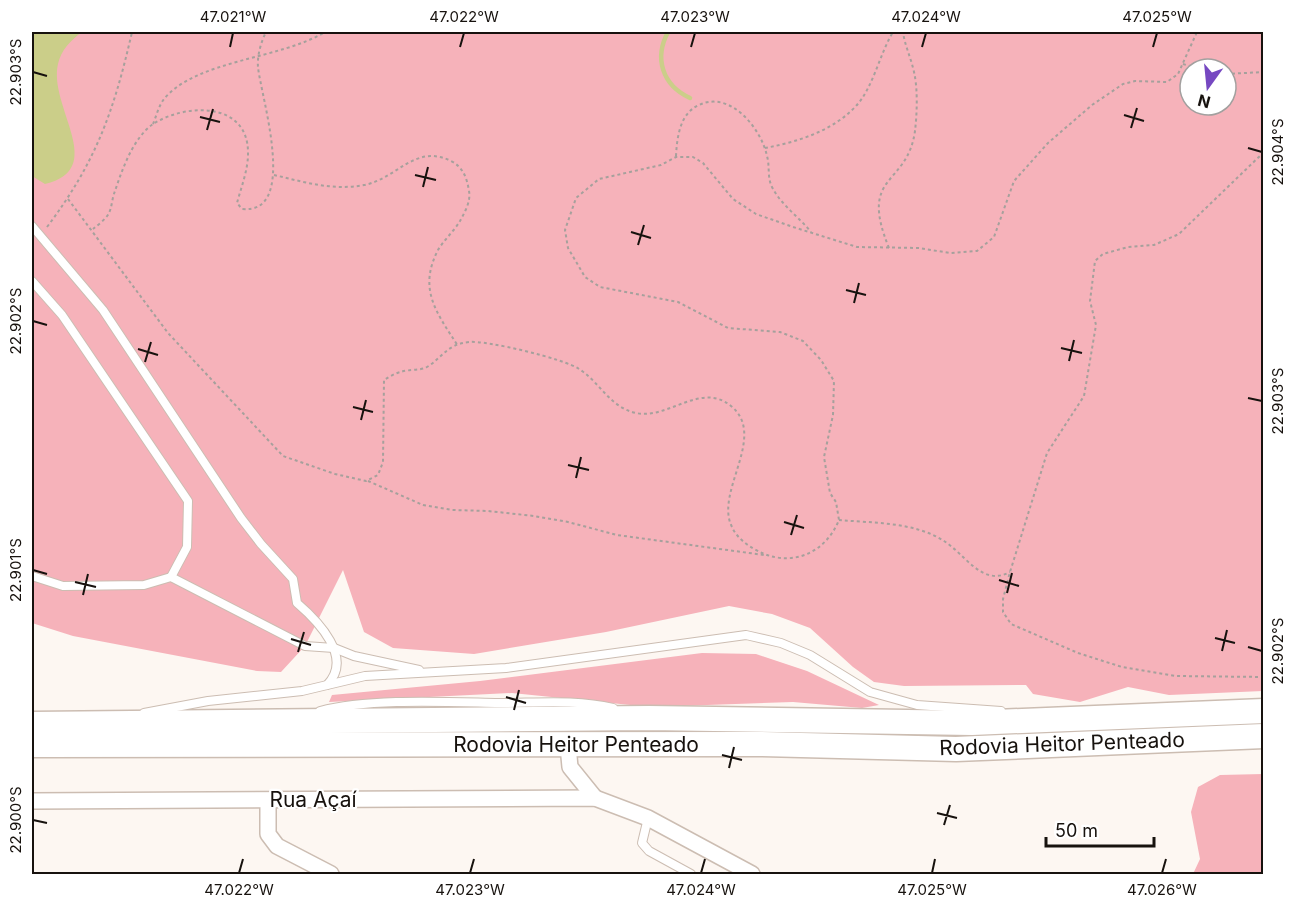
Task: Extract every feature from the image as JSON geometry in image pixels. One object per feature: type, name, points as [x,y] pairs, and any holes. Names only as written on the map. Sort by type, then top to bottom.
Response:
[{"type":"main road","name":"Rodovia Heitor Penteado","points":[[32,724],[649,718],[972,723],[1263,711]]},
{"type":"main road","name":"Rodovia Heitor Penteado","points":[[32,745],[760,744],[956,749],[1263,736]]},
{"type":"street","points":[[568,746],[570,767],[595,798],[648,818],[752,874]]},
{"type":"street","name":"Rua Açaí","points":[[32,801],[595,798]]},
{"type":"street","points":[[268,801],[268,834],[277,846],[331,874]]},
{"type":"lane","points":[[32,226],[103,310],[241,518],[293,579],[297,603],[318,621],[334,648],[338,662],[335,677],[327,685]]},
{"type":"lane","points":[[32,281],[62,315],[189,501],[187,547],[171,578]]},
{"type":"lane","points":[[32,576],[63,586],[144,585],[171,578],[305,646],[334,648],[354,656],[428,672]]},
{"type":"lane","points":[[80,724],[208,701],[302,691],[365,676],[506,668],[746,635],[781,643],[810,655],[870,692],[917,705],[1102,718]]},
{"type":"lane","points":[[648,818],[642,843],[649,850],[691,874]]},
{"type":"path","points":[[40,236],[68,199],[99,144],[132,32]]},
{"type":"path","points":[[153,124],[185,113],[199,111],[217,111],[231,116],[242,130],[247,143],[248,155],[237,203],[242,209],[264,204],[269,197],[274,175],[259,57],[266,32]]},
{"type":"path","points":[[93,229],[109,214],[114,193],[132,149],[153,124],[164,99],[194,78],[229,64],[272,55],[325,32]]},
{"type":"path","points":[[765,148],[798,141],[839,120],[857,106],[893,32]]},
{"type":"path","points":[[889,249],[882,232],[878,201],[885,184],[904,161],[915,132],[914,74],[903,32]]},
{"type":"path","points":[[1186,57],[1197,32]]},
{"type":"path","points":[[1238,73],[1263,72]]},
{"type":"path","points":[[366,481],[378,475],[383,462],[384,380],[399,372],[427,368],[442,352],[469,342],[560,361],[579,368],[612,402],[634,413],[660,411],[701,398],[712,398],[730,404],[738,412],[745,437],[728,514],[732,528],[744,542],[767,555],[781,560],[806,555],[824,544],[839,520],[825,474],[824,457],[833,415],[834,381],[822,360],[803,341],[780,332],[728,328],[678,302],[600,287],[585,278],[574,263],[565,231],[576,198],[600,179],[661,165],[676,157],[693,158],[704,163],[733,199],[756,214],[857,247],[919,248],[950,253],[977,251],[994,237],[1014,181],[1048,143],[1092,105],[1123,84],[1135,81],[1167,82],[1178,74]]},
{"type":"path","points":[[676,157],[684,118],[690,109],[706,101],[717,101],[734,107],[758,134],[765,148],[771,186],[781,201],[811,232]]},
{"type":"path","points":[[1263,152],[1179,234],[1154,244],[1128,247],[1103,254],[1095,261],[1090,301],[1096,325],[1084,396],[1047,453],[1003,599],[1003,612],[1011,624],[1045,640],[1122,667],[1165,675],[1263,677]]},
{"type":"path","points":[[274,175],[341,187],[365,185],[386,177],[419,156],[439,155],[458,164],[466,177],[470,194],[465,213],[439,248],[427,278],[431,299],[458,346]]},
{"type":"path","points":[[68,199],[93,229],[168,333],[283,456],[334,474],[366,481],[423,505],[452,510],[534,516],[617,535],[767,555]]},
{"type":"path","points":[[839,520],[904,527],[933,535],[988,576],[1000,577],[1010,572]]},
{"type":"shaded area","points":[[32,32],[1263,32],[1263,691],[1169,695],[1128,687],[1080,702],[1033,694],[1026,685],[904,686],[874,682],[853,667],[810,628],[772,614],[729,606],[606,632],[474,654],[393,648],[364,632],[343,570],[305,646],[281,672],[257,671],[73,636],[32,623]]},
{"type":"shaded area","points":[[32,32],[82,32],[61,54],[58,64],[57,81],[75,151],[73,165],[64,176],[45,184],[32,176]]},
{"type":"shaded area","points":[[702,653],[756,654],[807,671],[879,705],[862,708],[793,702],[650,707],[512,693],[329,702],[332,695],[480,681]]},
{"type":"shaded area","points":[[1263,774],[1263,874],[1193,874],[1200,859],[1191,812],[1198,787],[1220,775]]},
{"type":"waterway","points":[[668,32],[662,51],[663,70],[673,86],[690,98]]}]
